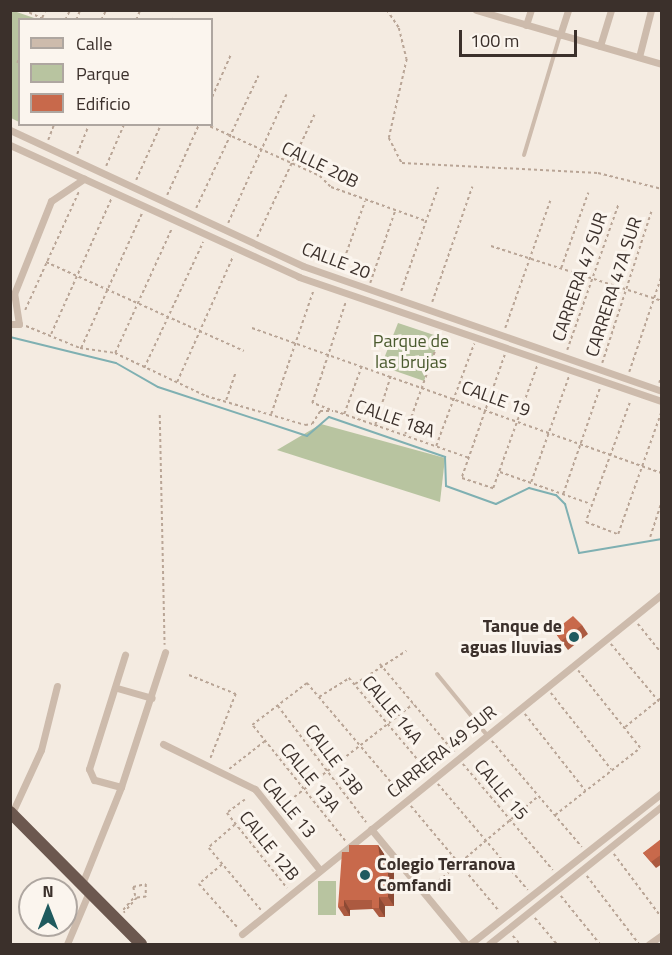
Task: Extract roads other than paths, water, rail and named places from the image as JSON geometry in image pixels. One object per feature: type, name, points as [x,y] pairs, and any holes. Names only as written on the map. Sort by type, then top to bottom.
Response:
[{"type":"highway","points":[[11,813],[85,888],[119,916],[141,945]]},
{"type":"street","points":[[476,10],[662,64]]},
{"type":"street","points":[[526,25],[531,10]]},
{"type":"street","points":[[560,35],[568,10]]},
{"type":"street","points":[[600,46],[611,10]]},
{"type":"street","points":[[639,57],[651,10]]},
{"type":"street","name":"CALLE 20","points":[[10,130],[337,279],[662,391]]},
{"type":"street","name":"CALLE 20","points":[[10,145],[316,284],[662,401]]},
{"type":"street","points":[[10,324],[19,324],[14,294],[51,201],[84,179]]},
{"type":"street","name":"CARRERA 49 SUR","points":[[242,934],[662,594]]},
{"type":"street","points":[[67,945],[152,698],[165,652]]},
{"type":"street","points":[[121,787],[94,780],[89,769],[117,688],[125,655]]},
{"type":"street","points":[[11,813],[41,750],[57,686]]},
{"type":"street","points":[[117,688],[152,698]]},
{"type":"street","name":"CALLE 13","points":[[163,744],[226,771],[255,789],[320,870]]},
{"type":"street","points":[[471,945],[662,793]]},
{"type":"street","points":[[489,945],[662,806]]},
{"type":"street","points":[[371,829],[466,945]]},
{"type":"street","points":[[649,945],[662,935]]},
{"type":"lane","points":[[524,155],[560,35]]},
{"type":"lane","points":[[437,674],[487,735]]},
{"type":"waterway","points":[[10,337],[116,363],[158,387],[307,436],[329,417],[445,457],[446,486],[496,504],[529,488],[556,495],[565,504],[579,553],[662,539]]},
{"type":"place","name":"Tanque de aguas lluvias","points":[[574,637]]},
{"type":"place","name":"Colegio Terranova Comfandi","points":[[365,875]]},
{"type":"park label","name":"Parque de las brujas","points":[[411,352]]}]
